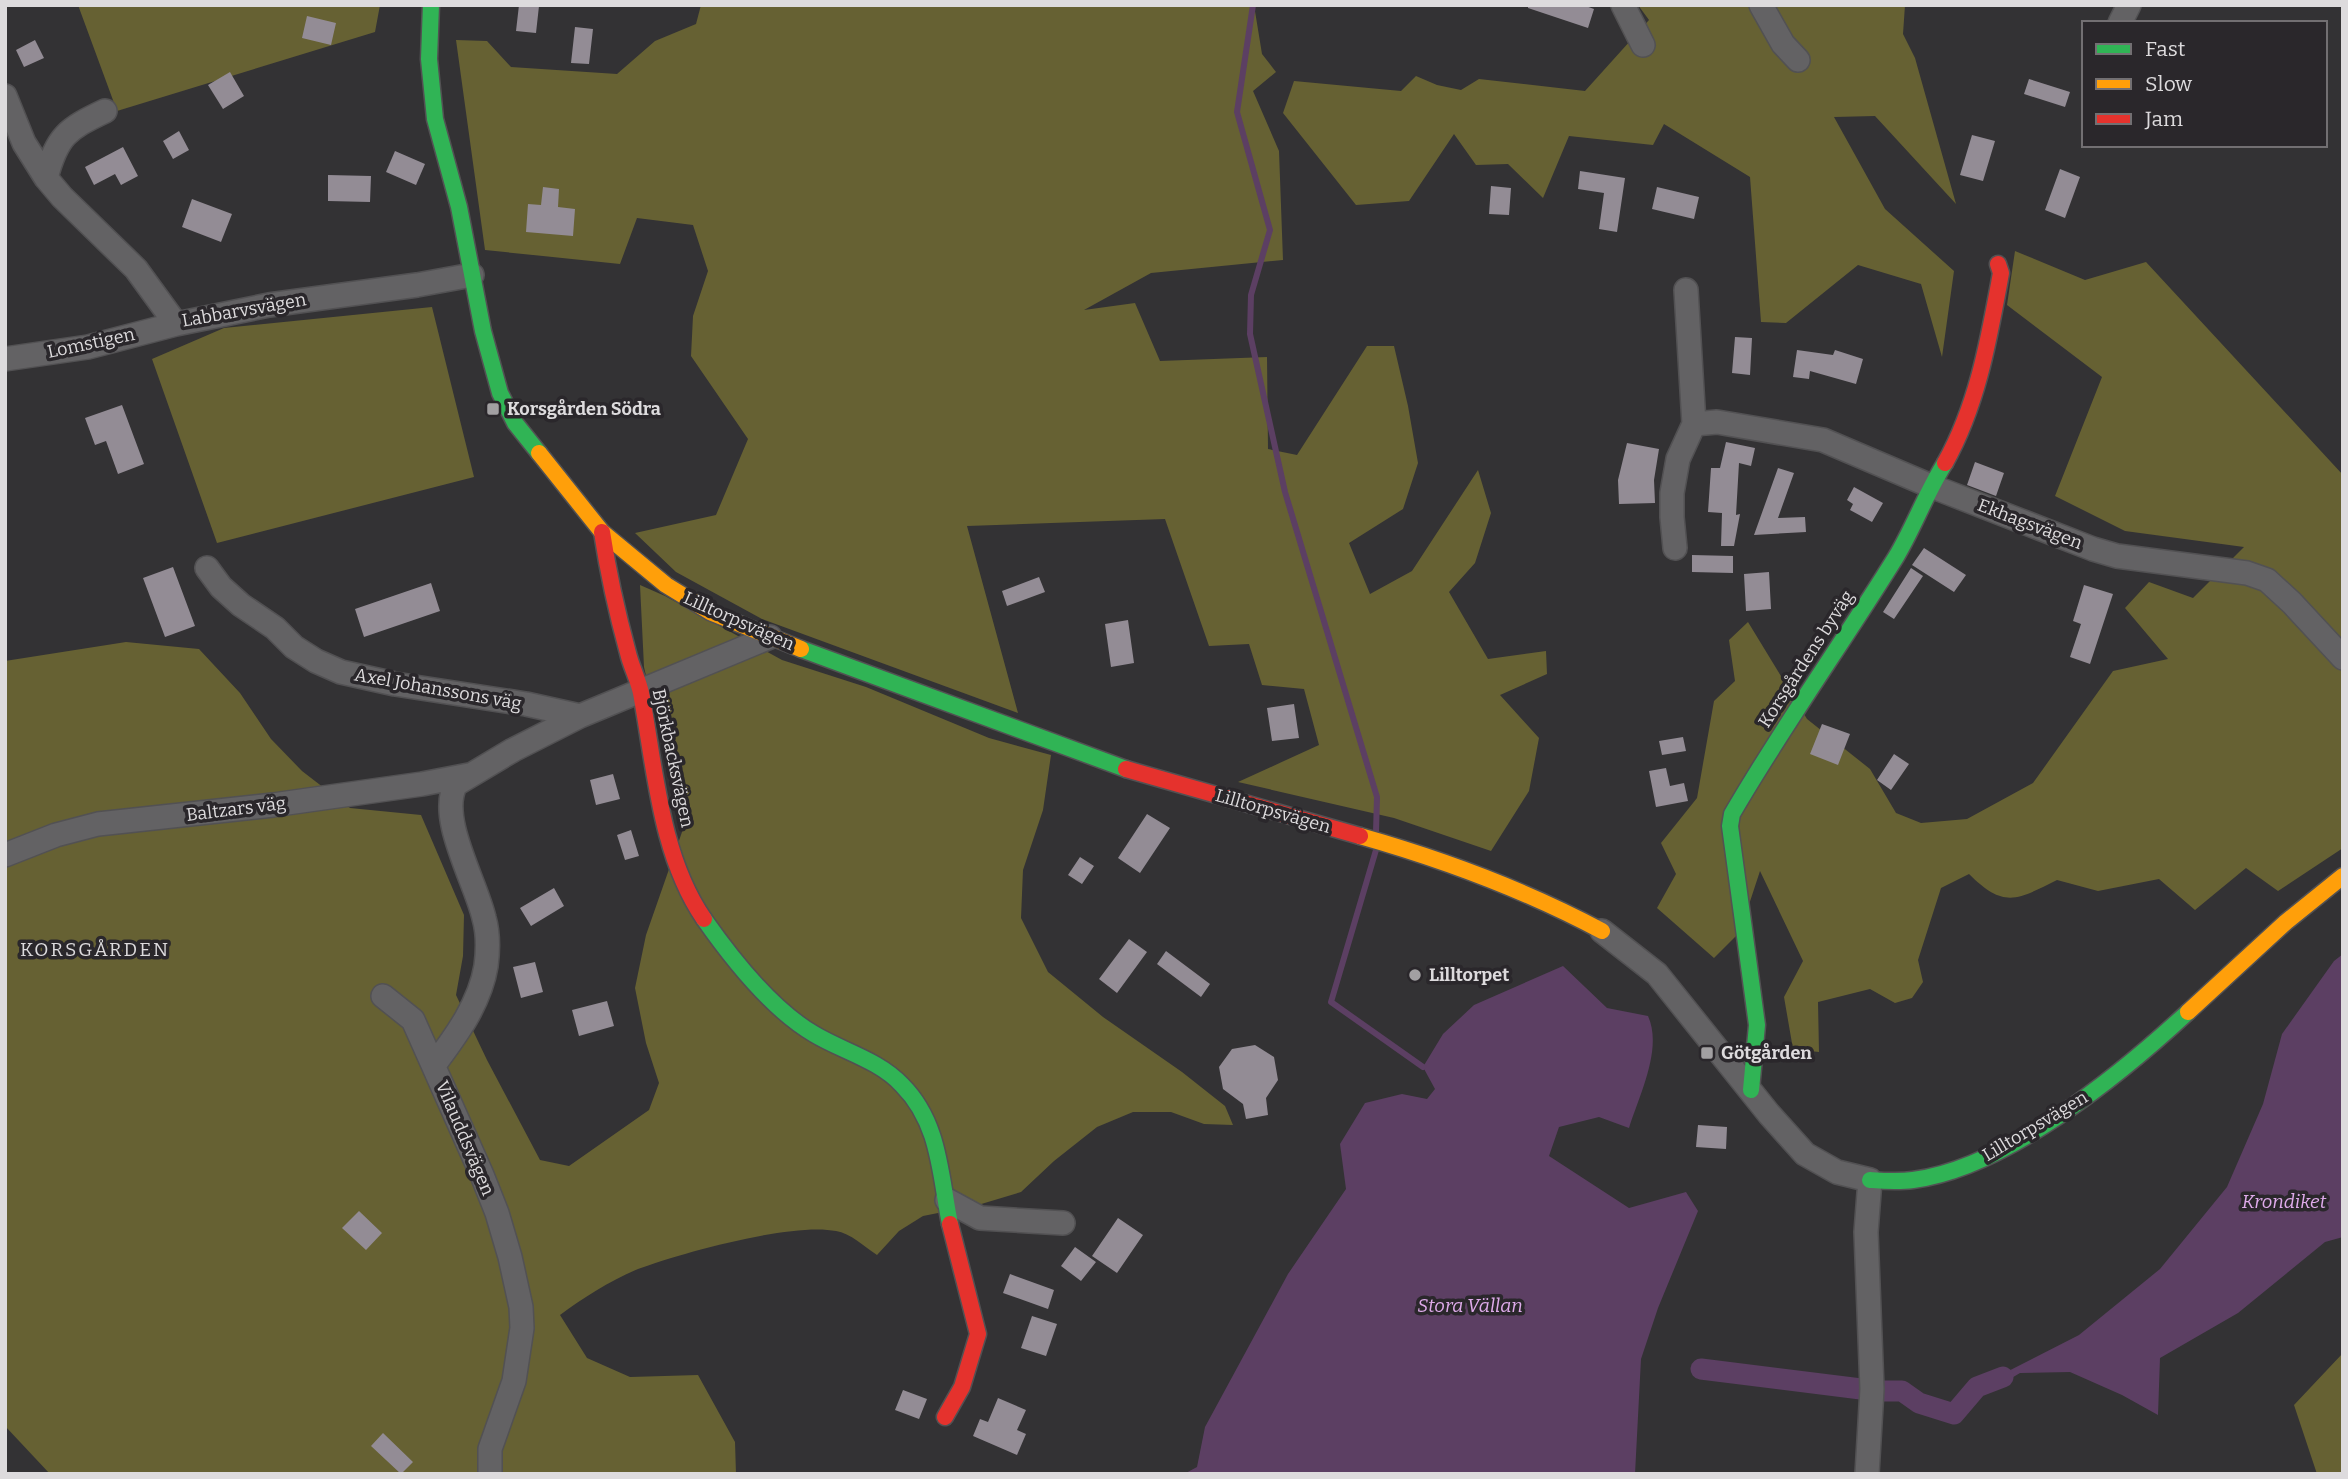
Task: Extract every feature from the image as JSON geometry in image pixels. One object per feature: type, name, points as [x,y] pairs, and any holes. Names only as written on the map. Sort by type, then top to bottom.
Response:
[{"type":"street","name":"Lilltorpsvägen","points":[[431,5],[431,96],[459,206],[500,393],[515,423],[602,532],[684,597],[770,637],[1117,767],[1419,853],[1576,916],[1602,931],[1657,974],[1783,1132],[1805,1154],[1837,1172],[1870,1180],[1896,1182],[1927,1178],[1960,1168],[2014,1142],[2053,1119],[2122,1070],[2278,929],[2343,876]]},
{"type":"street","points":[[1623,5],[1643,45]]},
{"type":"street","points":[[1761,5],[1783,44],[1798,60]]},
{"type":"street","points":[[2121,21],[2129,5]]},
{"type":"street","name":"Labbarvsvägen","points":[[5,96],[24,143],[46,178],[136,269],[176,324],[269,305],[472,275]]},
{"type":"street","points":[[46,178],[51,160],[64,134],[105,111]]},
{"type":"street","name":"Korsgårdens byväg","points":[[1751,1090],[1757,1025],[1730,826],[1732,814],[1769,750],[1897,555],[1947,460],[1971,407],[1990,334],[2001,273],[1998,264]]},
{"type":"street","points":[[1675,548],[1671,516],[1672,493],[1682,447],[1694,424],[1686,290]]},
{"type":"street","name":"Lomstigen","points":[[5,359],[88,346],[176,324]]},
{"type":"street","name":"Ekhagsvägen","points":[[1694,424],[1717,422],[1823,440],[1931,486],[2116,555],[2226,569],[2267,580],[2343,658]]},
{"type":"street","name":"Björkbacksvägen","points":[[602,532],[628,654],[640,690],[659,805],[694,904],[721,943],[793,1021],[870,1062],[902,1084],[934,1141],[943,1174],[949,1221],[978,1334],[962,1387],[945,1417]]},
{"type":"street","name":"Axel Johanssons väg","points":[[207,568],[221,587],[275,628],[294,647],[341,672],[580,716]]},
{"type":"street","name":"Vilauddsvägen","points":[[490,1474],[490,1449],[514,1381],[522,1328],[521,1307],[497,1213],[433,1065],[453,1039],[475,1002],[486,963],[484,916],[451,815],[452,792],[456,784],[469,775],[580,716],[770,637]]},
{"type":"street","name":"Baltzars väg","points":[[5,855],[56,835],[98,824],[273,805],[469,775]]},
{"type":"street","points":[[383,996],[413,1020],[433,1065]]},
{"type":"street","points":[[1867,1474],[1872,1389],[1866,1231],[1870,1180]]},
{"type":"street","points":[[947,1200],[980,1218],[1063,1223]]},
{"type":"shaded area","points":[[78,5],[380,5],[375,32],[117,111]]},
{"type":"shaded area","points":[[701,5],[1254,5],[1262,54],[1276,72],[1253,91],[1279,151],[1283,260],[1151,273],[1084,310],[1135,303],[1160,361],[1267,357],[1268,449],[1297,455],[1367,346],[1394,346],[1418,463],[1403,509],[1349,543],[1370,594],[1412,571],[1478,470],[1491,513],[1475,563],[1449,592],[1488,659],[1546,651],[1547,674],[1500,695],[1539,738],[1529,791],[1491,851],[1394,818],[1238,782],[1319,745],[1304,689],[1262,685],[1249,644],[1209,646],[1165,519],[967,526],[1018,713],[762,619],[676,572],[635,533],[716,515],[748,439],[691,356],[693,316],[708,271],[693,225],[637,218],[620,264],[485,250],[456,40],[487,41],[511,67],[617,74],[655,41],[696,24]]},
{"type":"shaded area","points":[[1638,5],[1905,5],[1903,34],[1915,58],[1956,204],[1875,116],[1834,117],[1885,209],[1954,271],[1942,357],[1921,284],[1858,265],[1786,323],[1761,322],[1750,177],[1664,124],[1653,145],[1569,136],[1543,198],[1508,164],[1476,165],[1454,134],[1409,201],[1356,205],[1283,113],[1294,81],[1401,91],[1416,76],[1437,85],[1461,90],[1479,79],[1585,91],[1649,20]]},
{"type":"shaded area","points":[[2015,251],[2085,280],[2146,262],[2343,475],[2343,848],[2278,891],[2246,868],[2195,910],[2159,879],[2098,891],[2057,880],[2011,898],[1992,893],[1969,874],[1941,888],[1918,960],[1923,982],[1912,998],[1895,1003],[1870,989],[1818,1002],[1819,1052],[1793,1049],[1784,997],[1803,961],[1760,871],[1740,932],[1714,958],[1657,908],[1676,874],[1661,843],[1697,798],[1714,701],[1735,681],[1729,640],[1748,622],[1807,719],[1870,769],[1896,813],[1921,823],[1967,819],[2033,783],[2113,671],[2168,659],[2125,608],[2149,582],[2193,598],[2244,547],[2125,531],[2055,496],[2102,377],[2007,305]]},
{"type":"shaded area","points":[[432,307],[474,477],[217,543],[152,359],[224,328]]},
{"type":"shaded area","points":[[640,585],[782,660],[866,687],[989,738],[1051,755],[1043,810],[1023,870],[1021,918],[1048,972],[1103,1017],[1182,1072],[1225,1106],[1233,1125],[1204,1124],[1171,1112],[1133,1112],[1097,1127],[1054,1161],[1021,1192],[978,1205],[923,1216],[899,1231],[877,1255],[852,1237],[836,1231],[817,1229],[766,1235],[681,1255],[638,1269],[618,1278],[560,1315],[587,1358],[630,1377],[698,1375],[735,1442],[736,1474],[50,1474],[5,1426],[5,661],[126,642],[199,649],[240,693],[271,739],[302,771],[350,808],[421,815],[464,915],[463,956],[456,995],[540,1160],[569,1166],[649,1110],[659,1083],[646,1043],[635,988],[646,935],[682,832],[644,667]]},
{"type":"shaded area","points":[[2343,1353],[2343,1474],[2317,1474],[2294,1405]]},
{"type":"water","name":"Krondiket","points":[[2343,954],[2343,1237],[2325,1242],[2238,1313],[2160,1358],[2158,1415],[2122,1395],[2070,1372],[2020,1373],[1988,1392],[1977,1387],[2079,1335],[2160,1269],[2227,1187],[2263,1104],[2282,1034],[2334,961]]},
{"type":"water","name":"Stora Vällan","points":[[1563,966],[1607,1008],[1648,1016],[1653,1043],[1648,1072],[1629,1128],[1599,1117],[1559,1127],[1549,1156],[1629,1208],[1686,1192],[1698,1211],[1658,1308],[1641,1359],[1635,1474],[1184,1474],[1197,1467],[1205,1427],[1288,1274],[1346,1189],[1340,1144],[1365,1103],[1402,1094],[1427,1099],[1435,1089],[1423,1067],[1443,1034],[1474,1005]]},
{"type":"building","points":[[519,5],[539,6],[536,33],[516,31]]},
{"type":"building","points":[[1528,5],[1583,5],[1594,9],[1588,28],[1528,8]]},
{"type":"building","points":[[307,16],[336,23],[331,45],[302,38]]},
{"type":"building","points":[[575,27],[593,29],[589,64],[571,63]]},
{"type":"building","points":[[35,40],[44,58],[24,67],[16,50]]},
{"type":"building","points":[[230,72],[244,96],[223,109],[208,85]]},
{"type":"building","points":[[2029,79],[2070,92],[2065,107],[2024,94]]},
{"type":"building","points":[[179,131],[189,150],[173,159],[163,141]]},
{"type":"building","points":[[1972,135],[1995,141],[1983,181],[1960,175]]},
{"type":"building","points":[[123,147],[138,176],[121,185],[115,174],[94,185],[85,167]]},
{"type":"building","points":[[395,151],[425,164],[416,185],[386,172]]},
{"type":"building","points":[[2060,169],[2080,177],[2065,218],[2045,210]]},
{"type":"building","points":[[1580,171],[1625,178],[1617,232],[1599,229],[1604,193],[1578,189]]},
{"type":"building","points":[[328,175],[371,176],[370,202],[328,201]]},
{"type":"building","points":[[1491,186],[1511,188],[1509,215],[1489,214]]},
{"type":"building","points":[[543,187],[559,189],[558,207],[575,209],[573,236],[526,232],[528,204],[541,205]]},
{"type":"building","points":[[1657,187],[1699,197],[1694,219],[1652,209]]},
{"type":"building","points":[[192,199],[232,214],[221,242],[182,227]]},
{"type":"building","points":[[1735,337],[1752,338],[1750,375],[1732,373]]},
{"type":"building","points":[[1797,350],[1833,355],[1835,350],[1863,359],[1856,384],[1810,371],[1809,379],[1793,377]]},
{"type":"building","points":[[122,405],[144,464],[118,474],[106,441],[95,445],[85,418]]},
{"type":"building","points":[[1726,442],[1755,448],[1751,466],[1739,463],[1736,515],[1740,514],[1734,546],[1721,546],[1722,513],[1708,512],[1711,468],[1720,468]]},
{"type":"building","points":[[1627,443],[1659,449],[1654,480],[1655,503],[1619,504],[1618,480]]},
{"type":"building","points":[[1975,462],[2004,473],[1996,496],[1967,485]]},
{"type":"building","points":[[1778,468],[1794,473],[1778,518],[1805,517],[1806,532],[1754,535]]},
{"type":"building","points":[[1854,487],[1883,503],[1872,522],[1850,510],[1853,504],[1847,500]]},
{"type":"building","points":[[1924,548],[1966,575],[1954,592],[1912,565]]},
{"type":"building","points":[[1692,555],[1733,556],[1733,573],[1692,572]]},
{"type":"building","points":[[173,567],[195,626],[165,637],[143,578]]},
{"type":"building","points":[[1911,568],[1923,576],[1894,619],[1883,612]]},
{"type":"building","points":[[1769,572],[1771,609],[1746,611],[1744,574]]},
{"type":"building","points":[[1039,577],[1045,592],[1007,606],[1002,591]]},
{"type":"building","points":[[431,583],[440,611],[364,637],[355,609]]},
{"type":"building","points":[[2084,585],[2113,594],[2090,664],[2070,657],[2081,624],[2073,621]]},
{"type":"building","points":[[1128,620],[1134,663],[1111,667],[1105,624]]},
{"type":"building","points":[[1294,704],[1299,738],[1272,741],[1267,708]]},
{"type":"building","points":[[1822,724],[1850,734],[1838,765],[1810,754]]},
{"type":"building","points":[[1683,737],[1686,751],[1662,755],[1659,741]]},
{"type":"building","points":[[1894,754],[1909,764],[1891,790],[1877,780]]},
{"type":"building","points":[[1666,768],[1670,786],[1684,783],[1688,801],[1656,807],[1649,771]]},
{"type":"building","points":[[613,774],[620,799],[596,805],[590,780]]},
{"type":"building","points":[[1147,814],[1170,828],[1140,873],[1118,858]]},
{"type":"building","points":[[631,830],[639,856],[625,860],[617,835]]},
{"type":"building","points":[[1080,857],[1094,866],[1082,884],[1068,875]]},
{"type":"building","points":[[554,888],[564,906],[531,926],[520,908]]},
{"type":"building","points":[[1129,939],[1147,952],[1117,993],[1099,979]]},
{"type":"building","points":[[1166,951],[1210,984],[1201,997],[1157,964]]},
{"type":"building","points":[[535,962],[543,992],[521,998],[513,967]]},
{"type":"building","points":[[607,1001],[614,1026],[579,1036],[572,1010]]},
{"type":"building","points":[[1255,1045],[1274,1057],[1278,1080],[1266,1098],[1268,1115],[1246,1119],[1243,1104],[1223,1089],[1219,1067],[1232,1049]]},
{"type":"building","points":[[1698,1125],[1727,1127],[1726,1149],[1696,1147]]},
{"type":"building","points":[[359,1211],[382,1233],[366,1250],[342,1228]]},
{"type":"building","points":[[1118,1218],[1143,1235],[1117,1273],[1092,1256]]},
{"type":"building","points":[[1075,1247],[1096,1262],[1081,1281],[1061,1266]]},
{"type":"building","points":[[1010,1274],[1054,1290],[1048,1309],[1003,1293]]},
{"type":"building","points":[[1032,1316],[1057,1324],[1046,1356],[1021,1348]]},
{"type":"building","points":[[903,1390],[927,1399],[919,1419],[895,1410]]},
{"type":"building","points":[[998,1398],[1026,1410],[1017,1430],[1026,1434],[1017,1455],[973,1436],[980,1419],[988,1422]]},
{"type":"building","points":[[383,1433],[413,1462],[401,1474],[371,1446]]},
{"type":"waterway","points":[[1253,5],[1237,112],[1270,230],[1251,295],[1250,334],[1285,492],[1377,797],[1376,832]]},
{"type":"waterway","points":[[1376,850],[1331,1002],[1423,1067]]},
{"type":"waterway","points":[[1701,1369],[1861,1389]]},
{"type":"waterway","points":[[1881,1391],[1902,1391],[1919,1403],[1954,1414],[1977,1387],[2003,1377]]},
{"type":"traffic: fast","points":[[431,5],[429,59],[435,119],[459,207],[483,331],[500,393],[515,423],[539,453]]},
{"type":"traffic: fast","points":[[1751,1090],[1757,1025],[1730,826],[1732,814],[1896,557],[1945,463]]},
{"type":"traffic: fast","points":[[801,649],[1126,769]]},
{"type":"traffic: fast","points":[[704,919],[740,966],[768,997],[798,1024],[893,1076],[915,1100],[924,1116],[936,1150],[950,1224]]},
{"type":"traffic: fast","points":[[1870,1180],[1913,1180],[1949,1172],[1986,1158],[2023,1138],[2096,1090],[2188,1012]]},
{"type":"traffic: slow","points":[[539,453],[602,532],[666,585],[710,612],[801,649]]},
{"type":"traffic: slow","points":[[1360,836],[1483,877],[1602,931]]},
{"type":"traffic: slow","points":[[2188,1012],[2286,922],[2343,876]]},
{"type":"traffic: jam","points":[[1945,463],[1966,418],[1981,370],[2001,273],[1998,264]]},
{"type":"traffic: jam","points":[[602,532],[620,623],[641,693],[668,839],[689,894],[704,919]]},
{"type":"traffic: jam","points":[[1126,769],[1360,836]]},
{"type":"traffic: jam","points":[[945,1417],[962,1387],[978,1334],[950,1224]]},
{"type":"place","name":"Korsgården Södra","points":[[493,409]]},
{"type":"place","name":"Lilltorpet","points":[[1415,975]]},
{"type":"place","name":"Götgården","points":[[1707,1053]]},
{"type":"district","name":"KORSGÅRDEN","points":[[95,949]]}]
